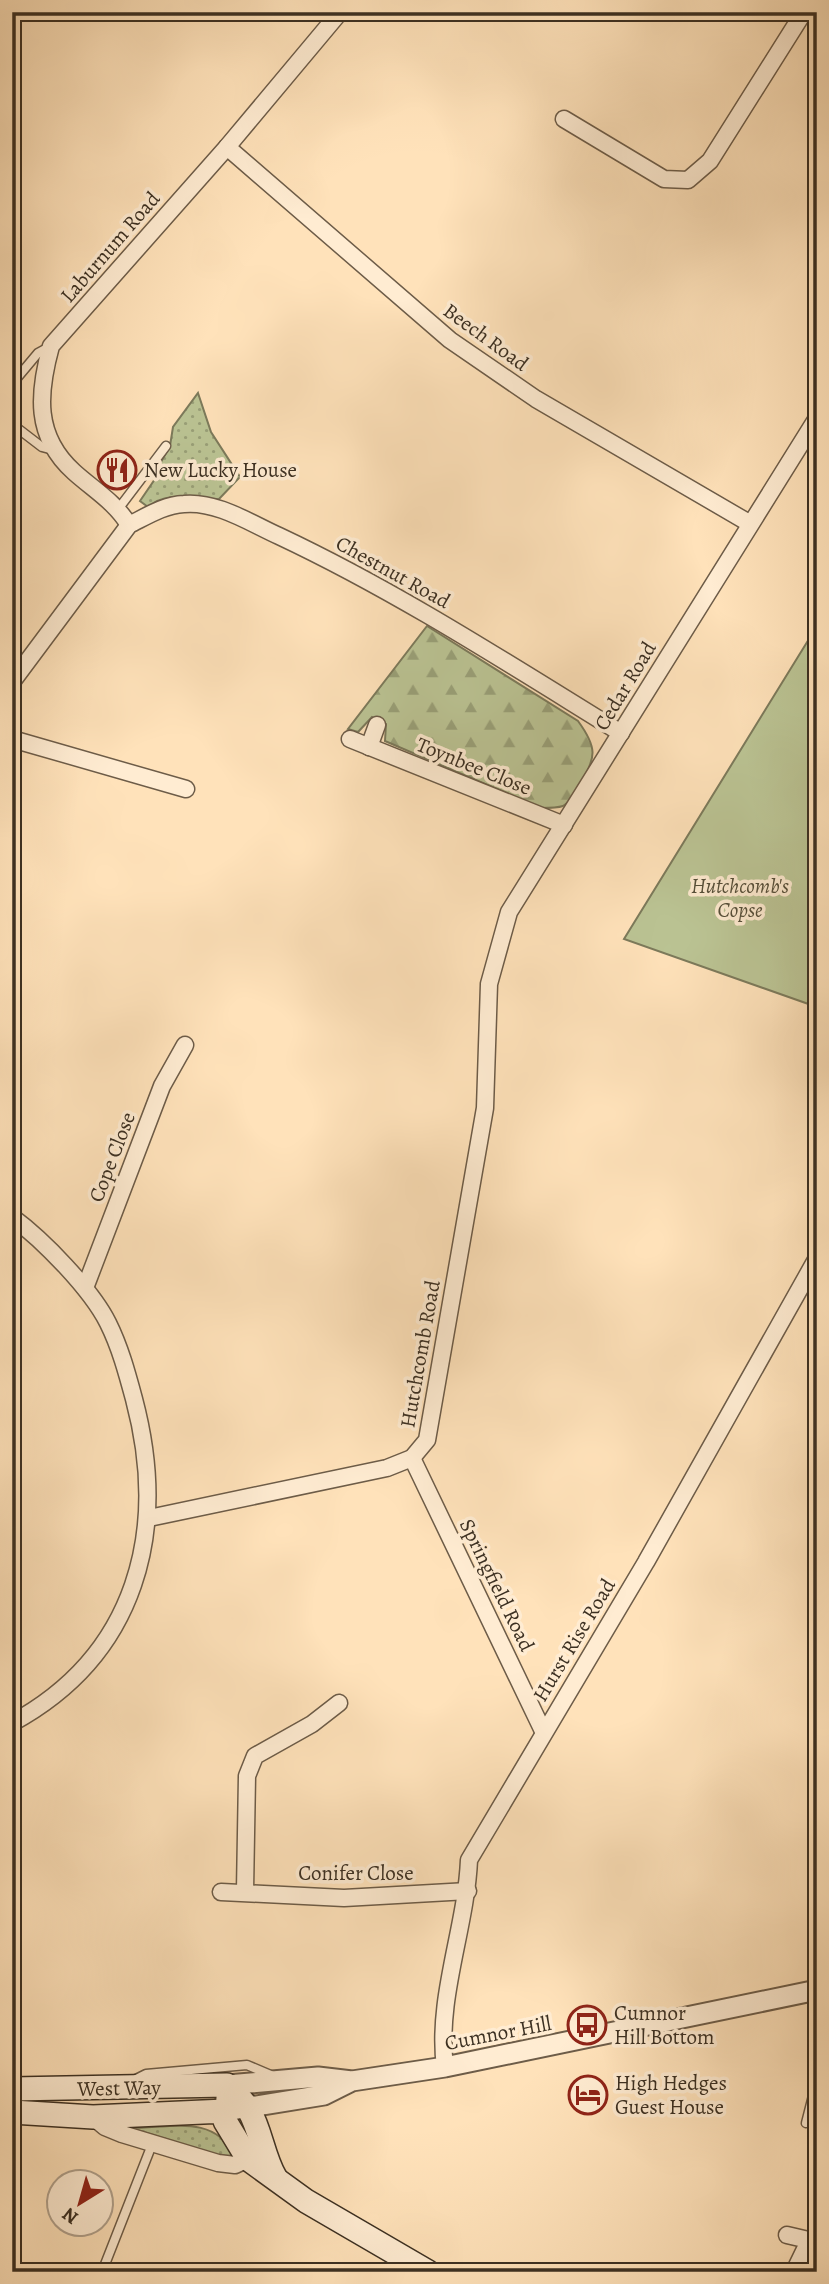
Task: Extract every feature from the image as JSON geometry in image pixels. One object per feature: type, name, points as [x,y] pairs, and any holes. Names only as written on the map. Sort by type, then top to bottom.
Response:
[{"type":"main road","name":"West Way","points":[[12,2089],[227,2085]]},
{"type":"main road","points":[[227,2085],[248,2108],[259,2131],[265,2161],[278,2183]]},
{"type":"main road","name":"West Way","points":[[12,2112],[93,2117],[225,2111]]},
{"type":"main road","points":[[225,2111],[225,2121],[248,2160],[278,2183],[428,2272]]},
{"type":"street","name":"Laburnum Road","points":[[129,524],[119,508],[72,471],[57,451],[45,425],[40,406],[41,383],[51,346],[227,147],[340,12]]},
{"type":"street","points":[[564,119],[664,178],[688,180],[710,161],[800,13],[817,24]]},
{"type":"street","name":"Beech Road","points":[[227,147],[450,340],[536,399],[749,523]]},
{"type":"street","name":"Cedar Road","points":[[489,984],[509,912],[749,523],[817,418]]},
{"type":"street","name":"Chestnut Road","points":[[129,524],[158,510],[185,504],[219,509],[310,551],[418,608],[621,733]]},
{"type":"street","points":[[12,682],[129,524]]},
{"type":"street","points":[[369,747],[377,725]]},
{"type":"street","points":[[12,738],[186,789]]},
{"type":"street","name":"Toynbee Close","points":[[351,739],[564,825]]},
{"type":"street","name":"Hutchcomb Road","points":[[149,1518],[387,1468],[412,1458],[427,1440],[485,1108],[489,984]]},
{"type":"street","name":"Cope Close","points":[[85,1288],[162,1086],[185,1045]]},
{"type":"street","points":[[12,1217],[85,1288],[108,1323],[125,1364],[145,1438],[149,1518],[141,1565],[124,1612],[92,1660],[47,1704],[12,1723]]},
{"type":"street","name":"Hurst Rise Road","points":[[445,2067],[443,2020],[468,1891],[469,1860],[543,1731],[646,1562],[817,1258]]},
{"type":"street","name":"Springfield Road","points":[[412,1458],[543,1731]]},
{"type":"street","points":[[245,1891],[247,1776],[255,1756],[313,1724],[338,1703]]},
{"type":"street","name":"Conifer Close","points":[[221,1892],[245,1891],[344,1898],[468,1891]]},
{"type":"street","name":"Cumnor Hill","points":[[227,2085],[280,2078],[318,2077],[352,2081],[445,2067],[817,1990]]},
{"type":"street","name":"Cumnor Hill","points":[[225,2111],[324,2095],[352,2081]]},
{"type":"street","points":[[225,2111],[227,2085]]},
{"type":"street","name":"West Way","points":[[93,2117],[106,2127],[218,2163],[235,2165],[248,2160]]},
{"type":"street","points":[[787,2235],[813,2242],[794,2272]]},
{"type":"lane","points":[[12,384],[38,353],[51,346]]},
{"type":"lane","points":[[12,424],[42,447],[57,451]]},
{"type":"lane","points":[[119,508],[166,446]]},
{"type":"lane","points":[[117,2088],[146,2074],[247,2065],[280,2078]]},
{"type":"lane","points":[[806,2123],[817,2080]]},
{"type":"lane","points":[[102,2272],[153,2142]]},
{"type":"green space","points":[[198,393],[211,432],[240,477],[219,499],[165,498],[148,507],[140,501],[157,476],[156,471],[170,446],[173,427]]},
{"type":"green space","points":[[427,626],[578,721],[589,738],[592,759],[586,775],[566,804],[541,808],[385,741],[386,724],[372,717],[358,732],[348,729]]},
{"type":"green space","name":"Hutchcomb's Copse","points":[[817,626],[817,1007],[624,939]]},
{"type":"green space","points":[[131,2128],[203,2128],[215,2133],[234,2155],[223,2157]]},
{"type":"place","name":"New Lucky House","points":[[117,470]]},
{"type":"place","name":"Cumnor Hill Bottom","points":[[587,2025]]},
{"type":"place","name":"High Hedges Guest House","points":[[588,2095]]}]
